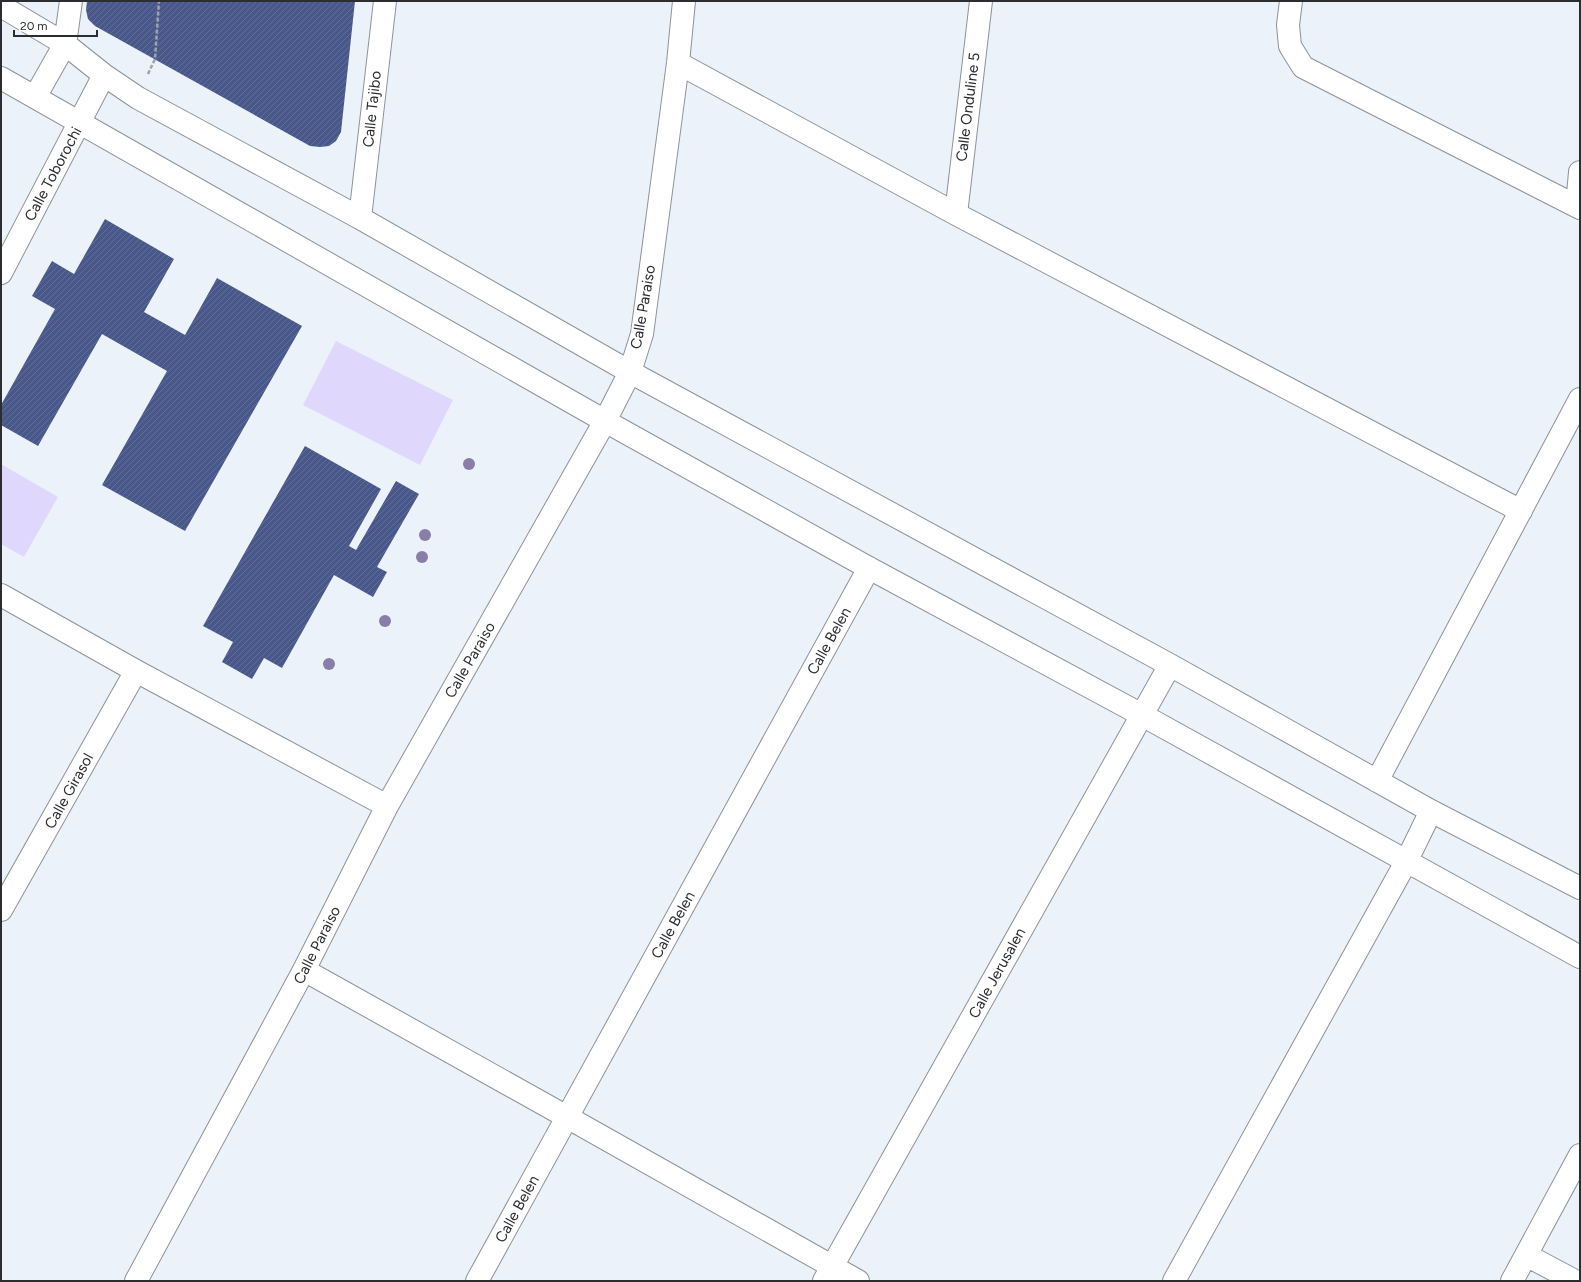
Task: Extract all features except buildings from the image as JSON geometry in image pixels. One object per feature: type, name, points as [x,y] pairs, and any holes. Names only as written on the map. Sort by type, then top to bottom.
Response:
[{"type":"street","points":[[35,97],[65,44],[71,1]]},
{"type":"street","name":"Calle Tajibo","points":[[360,218],[384,1]]},
{"type":"street","name":"Calle Paraiso","points":[[136,1281],[304,970],[387,806],[605,421],[630,372],[642,334],[678,63],[684,1]]},
{"type":"street","name":"Calle Onduline 5","points":[[956,214],[981,1]]},
{"type":"street","points":[[1291,1],[1288,25],[1290,46],[1303,67],[1578,207],[1580,172]]},
{"type":"street","points":[[1,6],[65,44],[104,75],[138,98],[360,218],[630,372],[1170,665],[1431,811],[1580,888]]},
{"type":"street","points":[[678,63],[956,214],[1521,511]]},
{"type":"street","name":"Calle Toborochi","points":[[1,272],[104,75]]},
{"type":"street","points":[[1,78],[605,421],[869,568],[1142,715],[1580,957]]},
{"type":"street","points":[[1377,781],[1580,399]]},
{"type":"street","name":"Calle Belen","points":[[477,1281],[869,568]]},
{"type":"street","points":[[1,595],[136,671],[387,806]]},
{"type":"street","name":"Calle Jerusalen","points":[[828,1274],[1170,665]]},
{"type":"street","name":"Calle Girasol","points":[[1,910],[136,671]]},
{"type":"street","points":[[1174,1281],[1406,862],[1431,811]]},
{"type":"street","points":[[304,970],[567,1117],[828,1274],[858,1281]]},
{"type":"street","points":[[1512,1281],[1580,1155]]},
{"type":"street","points":[[1526,1254],[1575,1281]]},
{"type":"path","points":[[138,98],[154,59],[159,1]]},
{"type":"shaded area","points":[[336,341],[453,400],[420,465],[303,405]]},
{"type":"shaded area","points":[[1,464],[58,497],[24,557],[1,544]]}]
